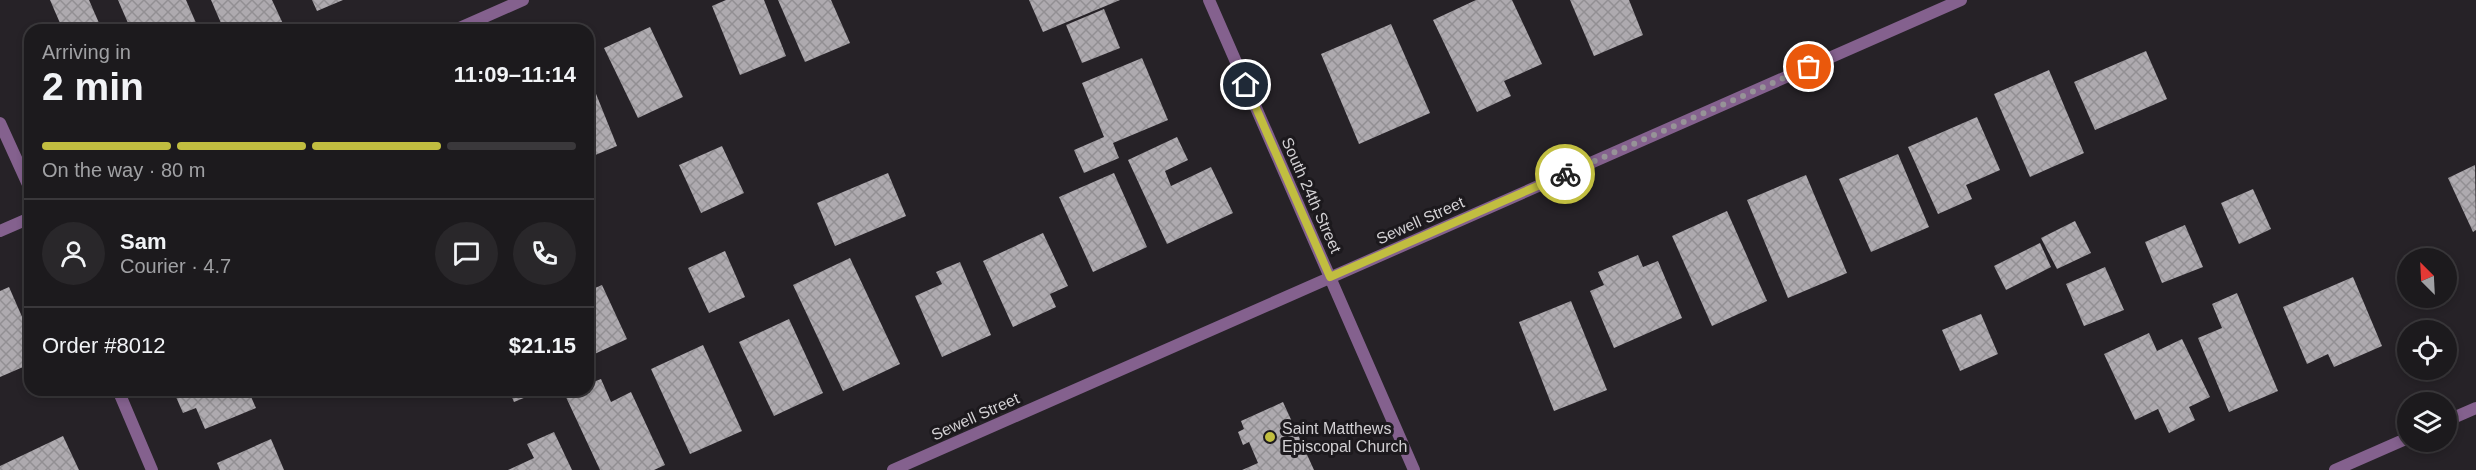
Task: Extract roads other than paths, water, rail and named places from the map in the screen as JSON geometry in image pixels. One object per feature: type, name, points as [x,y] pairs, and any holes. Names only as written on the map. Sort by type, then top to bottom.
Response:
[{"type":"street","points":[[469,24],[523,0]]},
{"type":"street","name":"South 24th Street","points":[[1209,0],[1414,470]]},
{"type":"street","name":"Sewell Street","points":[[893,470],[1961,0]]},
{"type":"street","points":[[0,123],[24,176]]},
{"type":"street","points":[[0,231],[24,221]]},
{"type":"street","points":[[121,396],[152,470]]},
{"type":"street","points":[[2457,416],[2476,408]]},
{"type":"street","points":[[2335,470],[2397,443]]},
{"type":"place","name":"Saint Matthews Episcopal Church","points":[[1270,437]]}]
